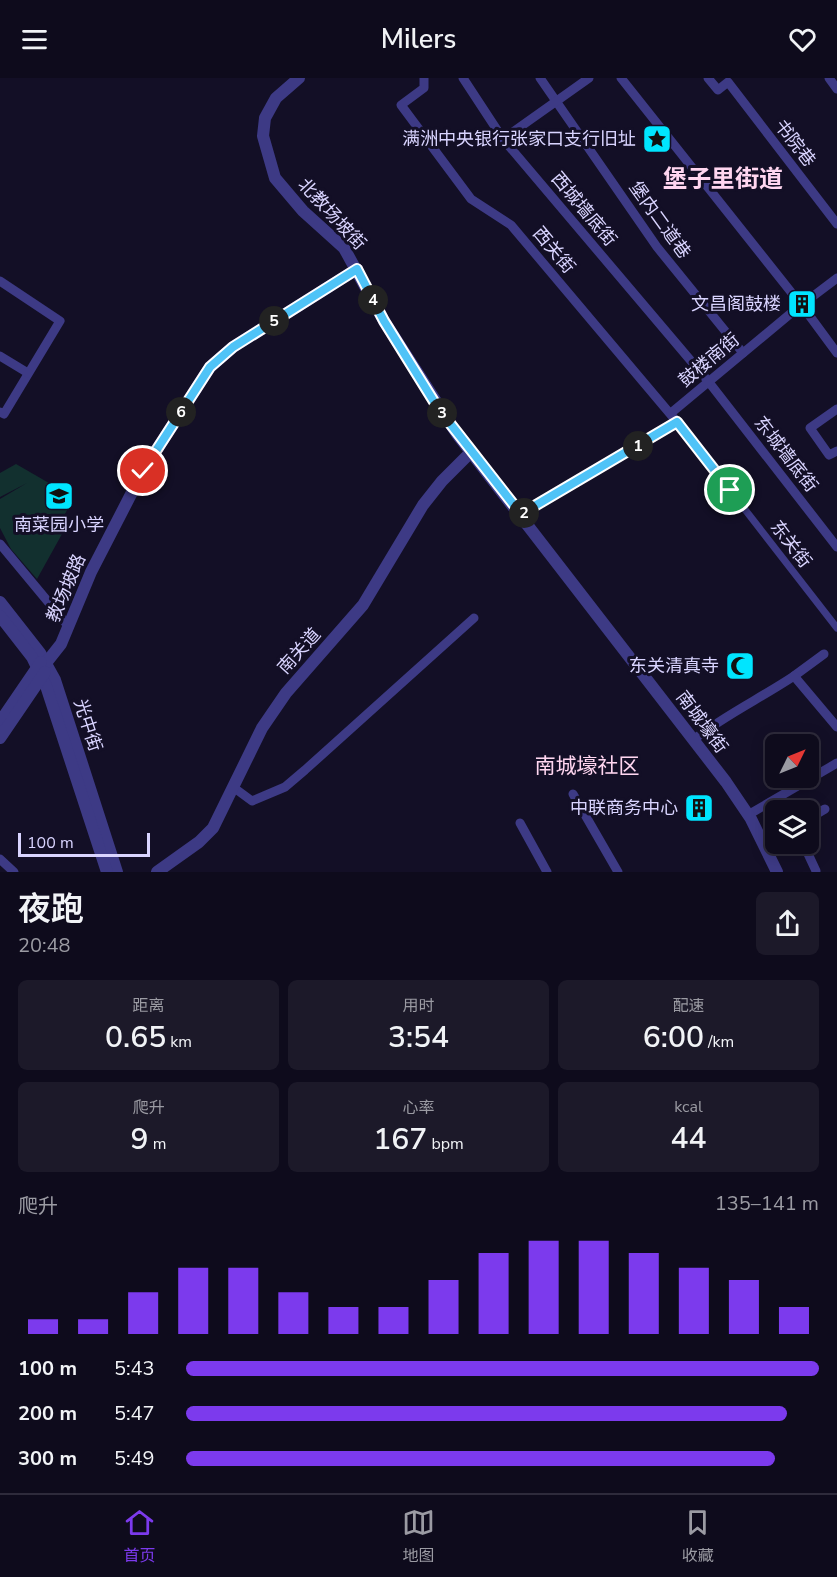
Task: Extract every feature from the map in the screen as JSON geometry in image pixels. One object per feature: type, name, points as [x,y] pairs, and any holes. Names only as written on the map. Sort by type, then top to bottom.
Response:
[{"type":"street","name":"北教场坡街","points":[[299,78],[276,98],[265,118],[263,136],[275,178],[303,211],[344,248],[384,321],[438,408],[521,514]]},
{"type":"street","name":"西关街","points":[[424,78],[424,87],[401,105],[471,199],[511,225],[677,422]]},
{"type":"street","name":"西城墙底街","points":[[463,78],[503,139],[708,381]]},
{"type":"street","name":"堡内二道巷","points":[[540,78],[657,247],[743,352]]},
{"type":"street","points":[[503,139],[589,78]]},
{"type":"street","points":[[636,78],[624,82],[795,297]]},
{"type":"street","name":"书院巷","points":[[708,78],[717,90],[728,82],[837,224]]},
{"type":"street","points":[[829,78],[837,89]]},
{"type":"street","name":"教场坡路","points":[[43,666],[61,644],[91,572],[143,471],[210,367],[233,347],[357,269]]},
{"type":"street","points":[[808,300],[837,278]]},
{"type":"street","points":[[0,281],[60,321],[4,414],[0,412]]},
{"type":"street","name":"鼓楼南街","points":[[671,413],[743,352],[801,310],[837,353]]},
{"type":"street","points":[[0,356],[28,373]]},
{"type":"street","name":"东城墙底街","points":[[708,381],[837,547]]},
{"type":"street","points":[[837,409],[810,428],[829,455],[837,451]]},
{"type":"street","points":[[521,514],[677,422]]},
{"type":"street","name":"东关街","points":[[677,422],[837,628]]},
{"type":"street","name":"南关道","points":[[157,872],[200,842],[213,828],[262,728],[286,693],[363,605],[423,505],[442,481],[471,452]]},
{"type":"street","name":"南城壕街","points":[[521,514],[768,839],[777,872]]},
{"type":"street","points":[[0,544],[69,627]]},
{"type":"street","name":"光中街","points":[[0,602],[21,626],[43,666],[107,872]]},
{"type":"street","name":"光中街","points":[[0,616],[54,680],[117,872]]},
{"type":"street","points":[[233,787],[252,801],[285,787],[368,716],[474,618]]},
{"type":"street","points":[[693,740],[723,717],[756,701],[824,654]]},
{"type":"street","points":[[0,722],[43,666]]},
{"type":"street","points":[[0,738],[43,666]]},
{"type":"street","points":[[794,676],[837,727]]},
{"type":"street","points":[[748,815],[837,763]]},
{"type":"street","points":[[573,794],[618,872]]},
{"type":"street","points":[[819,813],[825,809]]},
{"type":"street","points":[[520,823],[547,872]]},
{"type":"street","points":[[808,854],[816,871]]},
{"type":"street","points":[[0,859],[14,872]]},
{"type":"green space","points":[[16,464],[68,494],[71,503],[60,523],[62,534],[37,579],[11,549],[0,528],[0,499],[27,483],[0,497],[0,473]]},
{"type":"tunnel","points":[[795,297],[806,311]]},
{"type":"place","name":"满洲中央银行张家口支行旧址","points":[[657,139]]},
{"type":"place","name":"文昌阁鼓楼","points":[[802,304]]},
{"type":"place","name":"南菜园小学","points":[[59,496]]},
{"type":"place","name":"东关清真寺","points":[[740,666]]},
{"type":"place","name":"中联商务中心","points":[[699,808]]},
{"type":"district","name":"堡子里街道","points":[[723,179]]},
{"type":"district","name":"南城壕社区","points":[[587,766]]},
{"type":"route","points":[[143,471],[210,367],[233,347],[357,269],[384,321],[438,408],[521,514],[591,475],[677,422],[730,490]]}]
